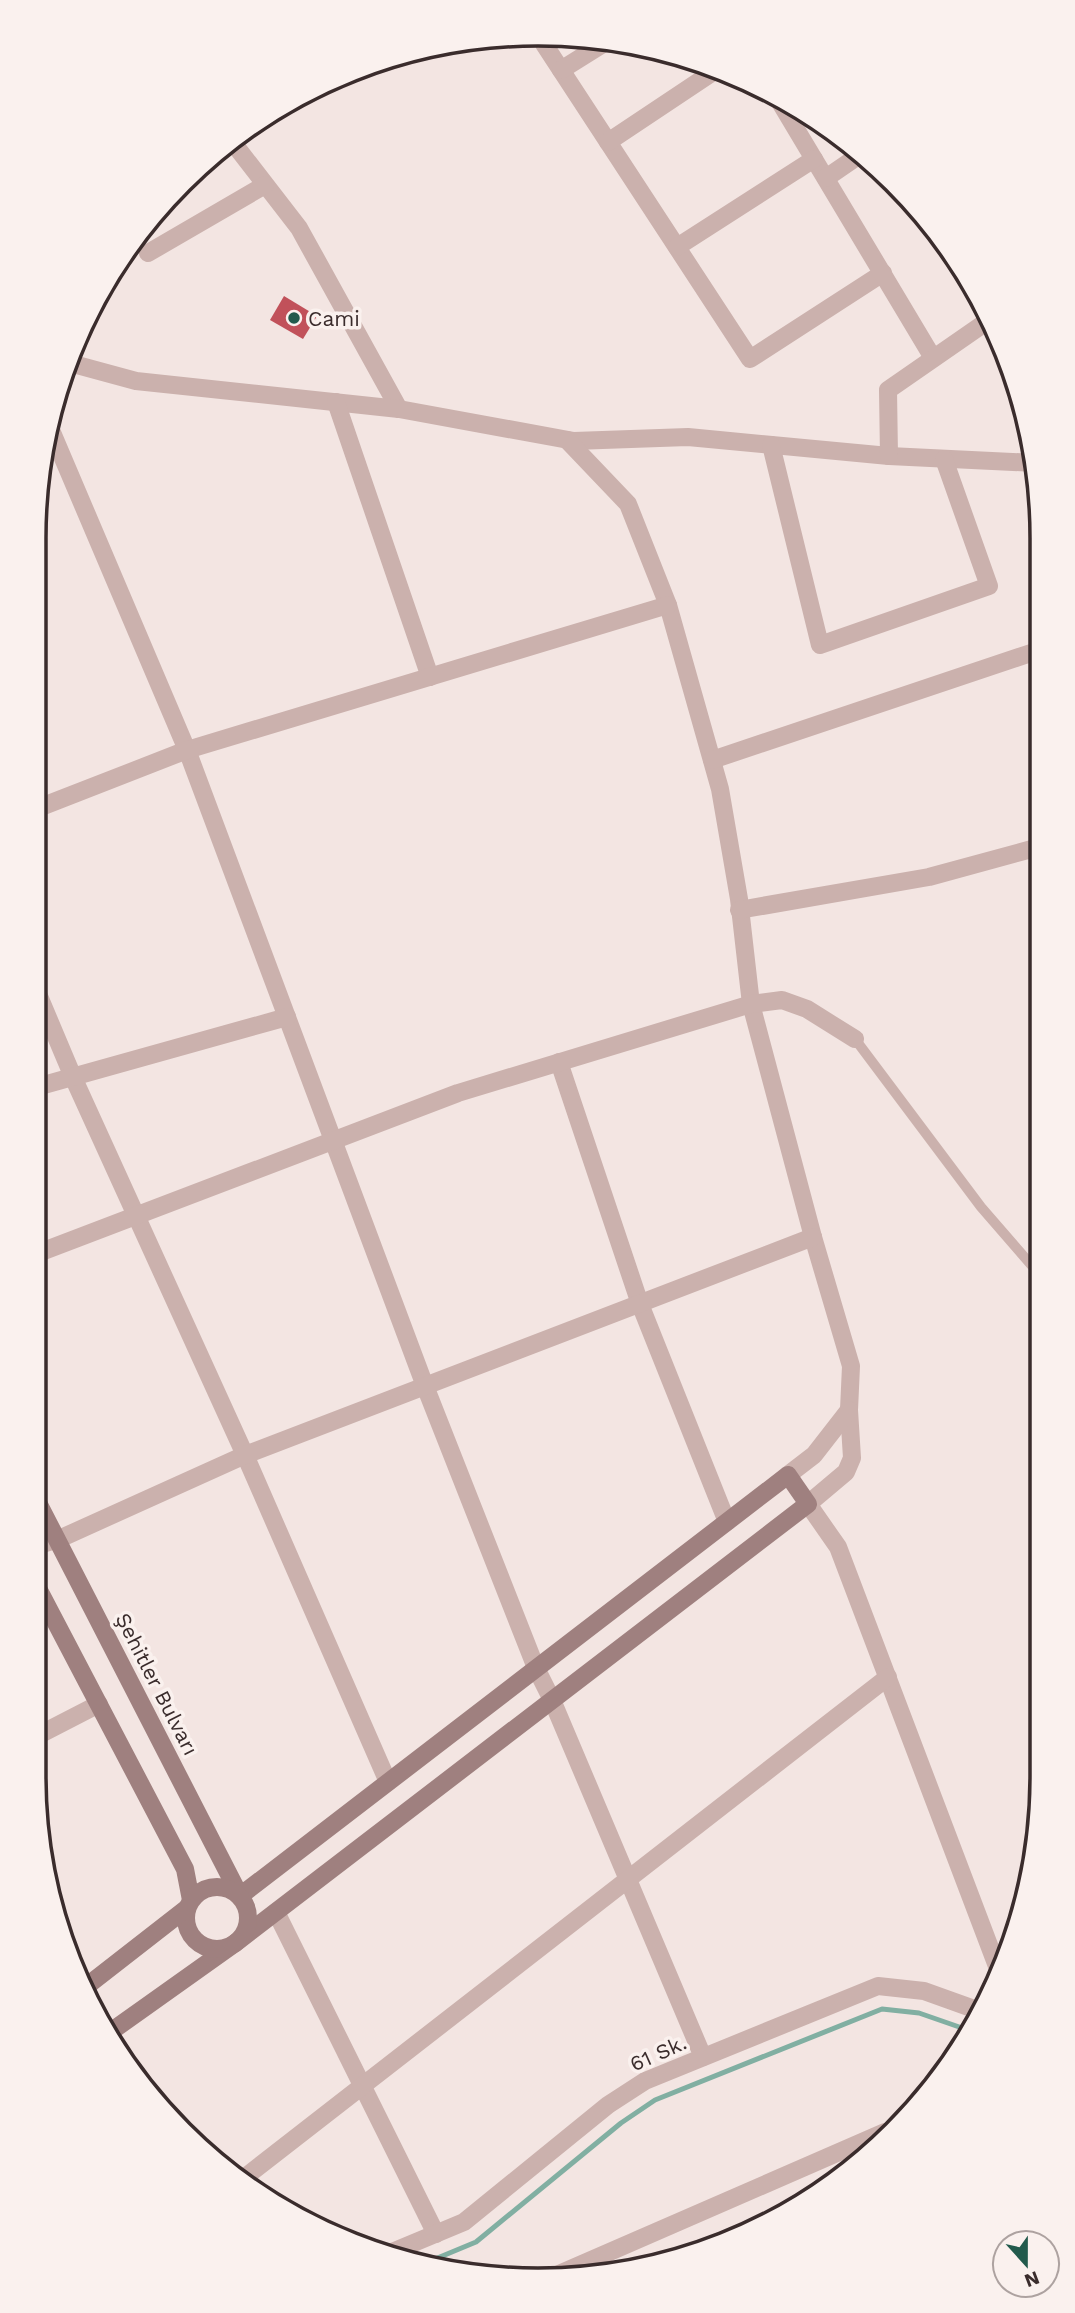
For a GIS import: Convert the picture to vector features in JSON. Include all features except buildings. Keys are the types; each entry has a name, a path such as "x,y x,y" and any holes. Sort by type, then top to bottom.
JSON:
{"main road":[{"path":"91,1982 189,1904 198,1892 219,1886 240,1896 788,1475 808,1504 234,1944 115,2029"},
{"name":"Şehitler Bulvarı","path":"46,1516 246,1905 247,1927 242,1937 234,1944"},
{"path":"46,1603 185,1870 189,1904 186,1919 188,1930 193,1939 202,1946 213,1949 234,1944"}],"street":[{"path":"545,46 750,359 883,274"},
{"path":"561,70 594,49"},
{"path":"608,142 707,76"},
{"path":"786,112 933,358"},
{"path":"237,148 299,228 399,409"},
{"path":"677,247 814,159"},
{"path":"826,178 852,160"},
{"path":"148,253 265,184"},
{"path":"889,456 888,390 981,325"},
{"path":"77,365 136,381 399,409 574,441 688,437 889,456 1023,462"},
{"path":"336,402 430,677"},
{"path":"56,440 187,750 425,1386 536,1668 703,2057"},
{"path":"566,440 628,504 668,605 720,789 739,898 751,1004 813,1237 851,1366 849,1410 852,1458 846,1472 808,1504 838,1547 994,1958"},
{"path":"771,445 820,645 989,586 944,459"},
{"path":"46,805 187,750 668,605"},
{"path":"712,760 1030,653"},
{"path":"739,910 929,877 1030,849"},
{"path":"46,1250 458,1093 751,1004 782,1000 807,1009 855,1039"},
{"path":"46,1012 388,1782"},
{"path":"46,1085 287,1017"},
{"path":"559,1062 640,1304 727,1522"},
{"path":"46,1543 245,1455 813,1237"},
{"path":"788,1475 814,1455 849,1410"},
{"path":"249,2174 888,1677"},
{"path":"46,1731 99,1703"},
{"path":"276,1912 436,2234"},
{"name":"61 Sk.","path":"402,2248 464,2222 608,2105 645,2081 878,1986 925,1991 971,2008"},
{"path":"579,2265 868,2140"}],"lane":[{"path":"855,1039 981,1207 1030,1263"}],"waterway":[{"path":"439,2257 476,2242 621,2123 655,2100 882,2009 919,2013 961,2027"}],"place":[{"name":"Cami","path":"294,318"}]}
